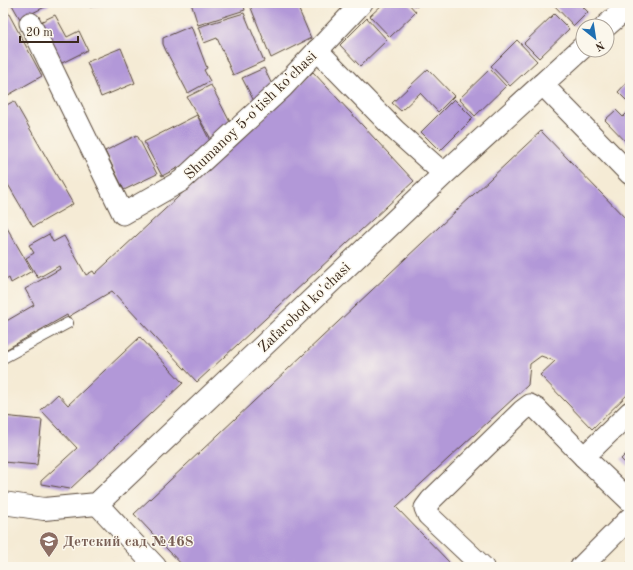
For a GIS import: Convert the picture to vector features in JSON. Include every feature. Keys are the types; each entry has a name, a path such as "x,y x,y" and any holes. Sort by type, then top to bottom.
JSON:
{"street":[{"name":"Shumanoy 5-o'tish ko'chasi","path":"30,23 123,214 181,181 282,88 362,3"},
{"path":"615,18 630,5"},
{"path":"317,50 395,130 444,174"},
{"name":"Zafarobod ko'chasi","path":"97,504 444,174 575,54"},
{"path":"542,84 630,174"},
{"path":"480,566 428,515 425,508 431,500 522,411 530,405 537,409 630,501"},
{"path":"584,457 630,412"},
{"path":"3,504 44,509 97,504 156,567"},
{"path":"581,567 630,518"}],"lane":[{"path":"3,358 68,323"}],"building":[{"path":"3,3 42,76 3,98"},
{"path":"11,3 49,3 49,5 20,19"},
{"path":"89,3 109,3 109,4 90,7"},
{"path":"191,3 243,3 245,10 198,25"},
{"path":"249,3 296,3 311,38 271,58"},
{"path":"384,3 408,3 416,12 390,37 370,16"},
{"path":"412,3 421,3 416,7"},
{"path":"552,3 579,3 588,12 582,18 575,18 574,26"},
{"path":"244,13 264,61 233,75 217,38 204,43 198,27"},
{"path":"554,14 569,29 539,58 524,43"},
{"path":"55,15 67,37 79,31 88,50 54,67 34,25"},
{"path":"367,18 387,40 360,66 340,45"},
{"path":"191,26 207,68 204,70 210,81 188,93 166,51 163,44 163,38"},
{"path":"517,40 537,61 510,86 491,66"},
{"path":"121,48 135,83 101,97 87,62"},
{"path":"264,68 275,91 257,107 242,78"},
{"path":"428,69 454,96 438,112 420,93 401,111 392,103"},
{"path":"490,69 506,86 475,116 459,99"},
{"path":"313,72 414,181 197,382 112,291 68,317 67,315 5,350 3,346 3,323 34,305 25,289 60,269 59,266 38,278 26,258 34,253 29,245 49,234 53,242 64,236 86,275 93,271 95,274"},
{"path":"630,79 630,104 618,92"},
{"path":"211,85 234,130 215,146 187,97"},
{"path":"454,99 473,118 440,151 421,132"},
{"path":"14,101 73,204 33,227 3,176 3,107"},
{"path":"616,110 623,117 630,110 630,146 605,120"},
{"path":"197,115 214,149 162,176 144,142"},
{"path":"541,131 630,223 630,392 592,429 540,375 555,361 541,356 530,364 528,385 396,507 450,563 446,567 184,567 134,514"},
{"path":"137,135 157,174 124,190 105,151"},
{"path":"3,221 32,271 11,283 9,278 3,282"},
{"path":"140,337 183,383 70,489 41,484 41,481 77,448 41,410 58,394 68,405"},
{"path":"3,416 42,420 37,465 3,462"},
{"path":"630,450 630,468 621,459"},
{"path":"630,560 630,567 623,567"}],"place":[{"name":"Детский сад №468","path":"49,558"}]}
